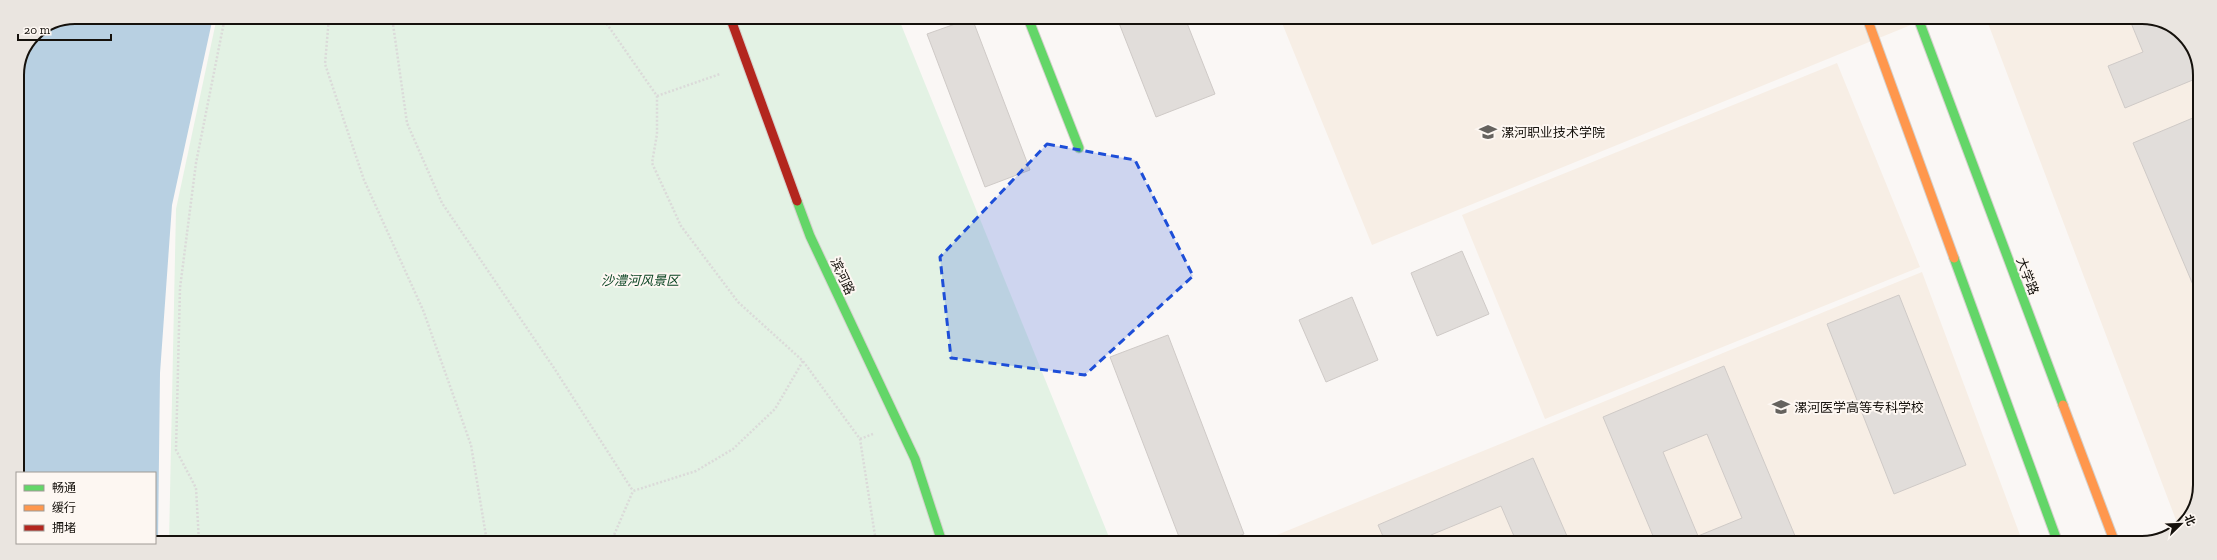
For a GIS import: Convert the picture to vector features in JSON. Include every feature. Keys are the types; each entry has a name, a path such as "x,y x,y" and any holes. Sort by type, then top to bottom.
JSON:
{"main road":[{"name":"滨河路","path":"732,24 746,66 810,236 915,459 940,536"},
{"path":"1030,24 1079,148"},
{"path":"1869,24 2055,536"},
{"name":"大学路","path":"1920,24 2112,536"}],"path":[{"path":"199,536 196,488 176,450 180,288 196,163 224,24"},
{"path":"328,24 325,64 364,180 423,310 471,445 486,536"},
{"path":"393,24 407,123 442,203 554,368 632,491"},
{"path":"607,24 658,96 657,134 652,163 681,226 738,302 803,361 860,439 875,536"},
{"path":"658,96 746,66"},
{"path":"632,491 696,471 733,450 775,409 803,361"},
{"path":"613,536 632,491"}],"highlighted area":[{"path":"1047,144 1135,160 1193,276 1085,375 951,358 940,257"}],"shaded area":[{"name":"漯河职业技术学院","path":"1282,24 1913,24 1372,245"},
{"path":"1988,24 2152,25 2173,35 2180,41 2189,56 2193,72 2193,485 2190,501 2186,510 2177,522"},
{"path":"1837,63 1920,267 1545,419 1462,215"},
{"name":"漯河医学高等专科学校","path":"1922,272 2020,536 1274,536"}],"green space":[{"name":"沙澧河风景区","path":"216,24 901,24 1109,536 169,536 176,209"}],"water":[{"path":"211,24 172,205 160,373 158,536 156,536 156,472 24,472 24,75 28,56 39,39 56,28 65,25"}],"building":[{"path":"955,24 974,24 1030,170 985,187 927,34"},
{"path":"1119,24 1187,24 1215,94 1156,117"},
{"path":"2131,24 2152,25 2161,28 2180,41 2189,56 2193,72 2193,80 2125,108 2108,66 2143,52"},
{"path":"2193,118 2193,285 2133,143"},
{"path":"1462,251 1489,314 1437,336 1411,273"},
{"path":"1899,295 1966,465 1894,494 1827,324"},
{"path":"1352,297 1378,360 1326,382 1299,320"},
{"path":"1168,335 1244,534 1238,536 1179,536 1110,357"},
{"path":"1724,366 1795,536 1698,536 1653,536 1603,417","holes":["1707,434 1742,518 1698,536 1663,452"]},
{"path":"1533,458 1567,536 1514,536 1501,506 1431,536 1383,536 1378,525"}],"traffic: fast":[{"path":"1030,24 1079,148"},
{"path":"1920,24 2063,405"},
{"path":"797,201 810,236 915,459 940,536"},
{"path":"1954,258 2055,536"}],"traffic: slow":[{"path":"1869,24 1954,258"},
{"path":"2063,405 2112,536"}],"traffic: jam":[{"path":"733,24 797,201"}],"place":[{"name":"漯河职业技术学院","path":"1488,132"},
{"name":"漯河医学高等专科学校","path":"1781,407"}]}
